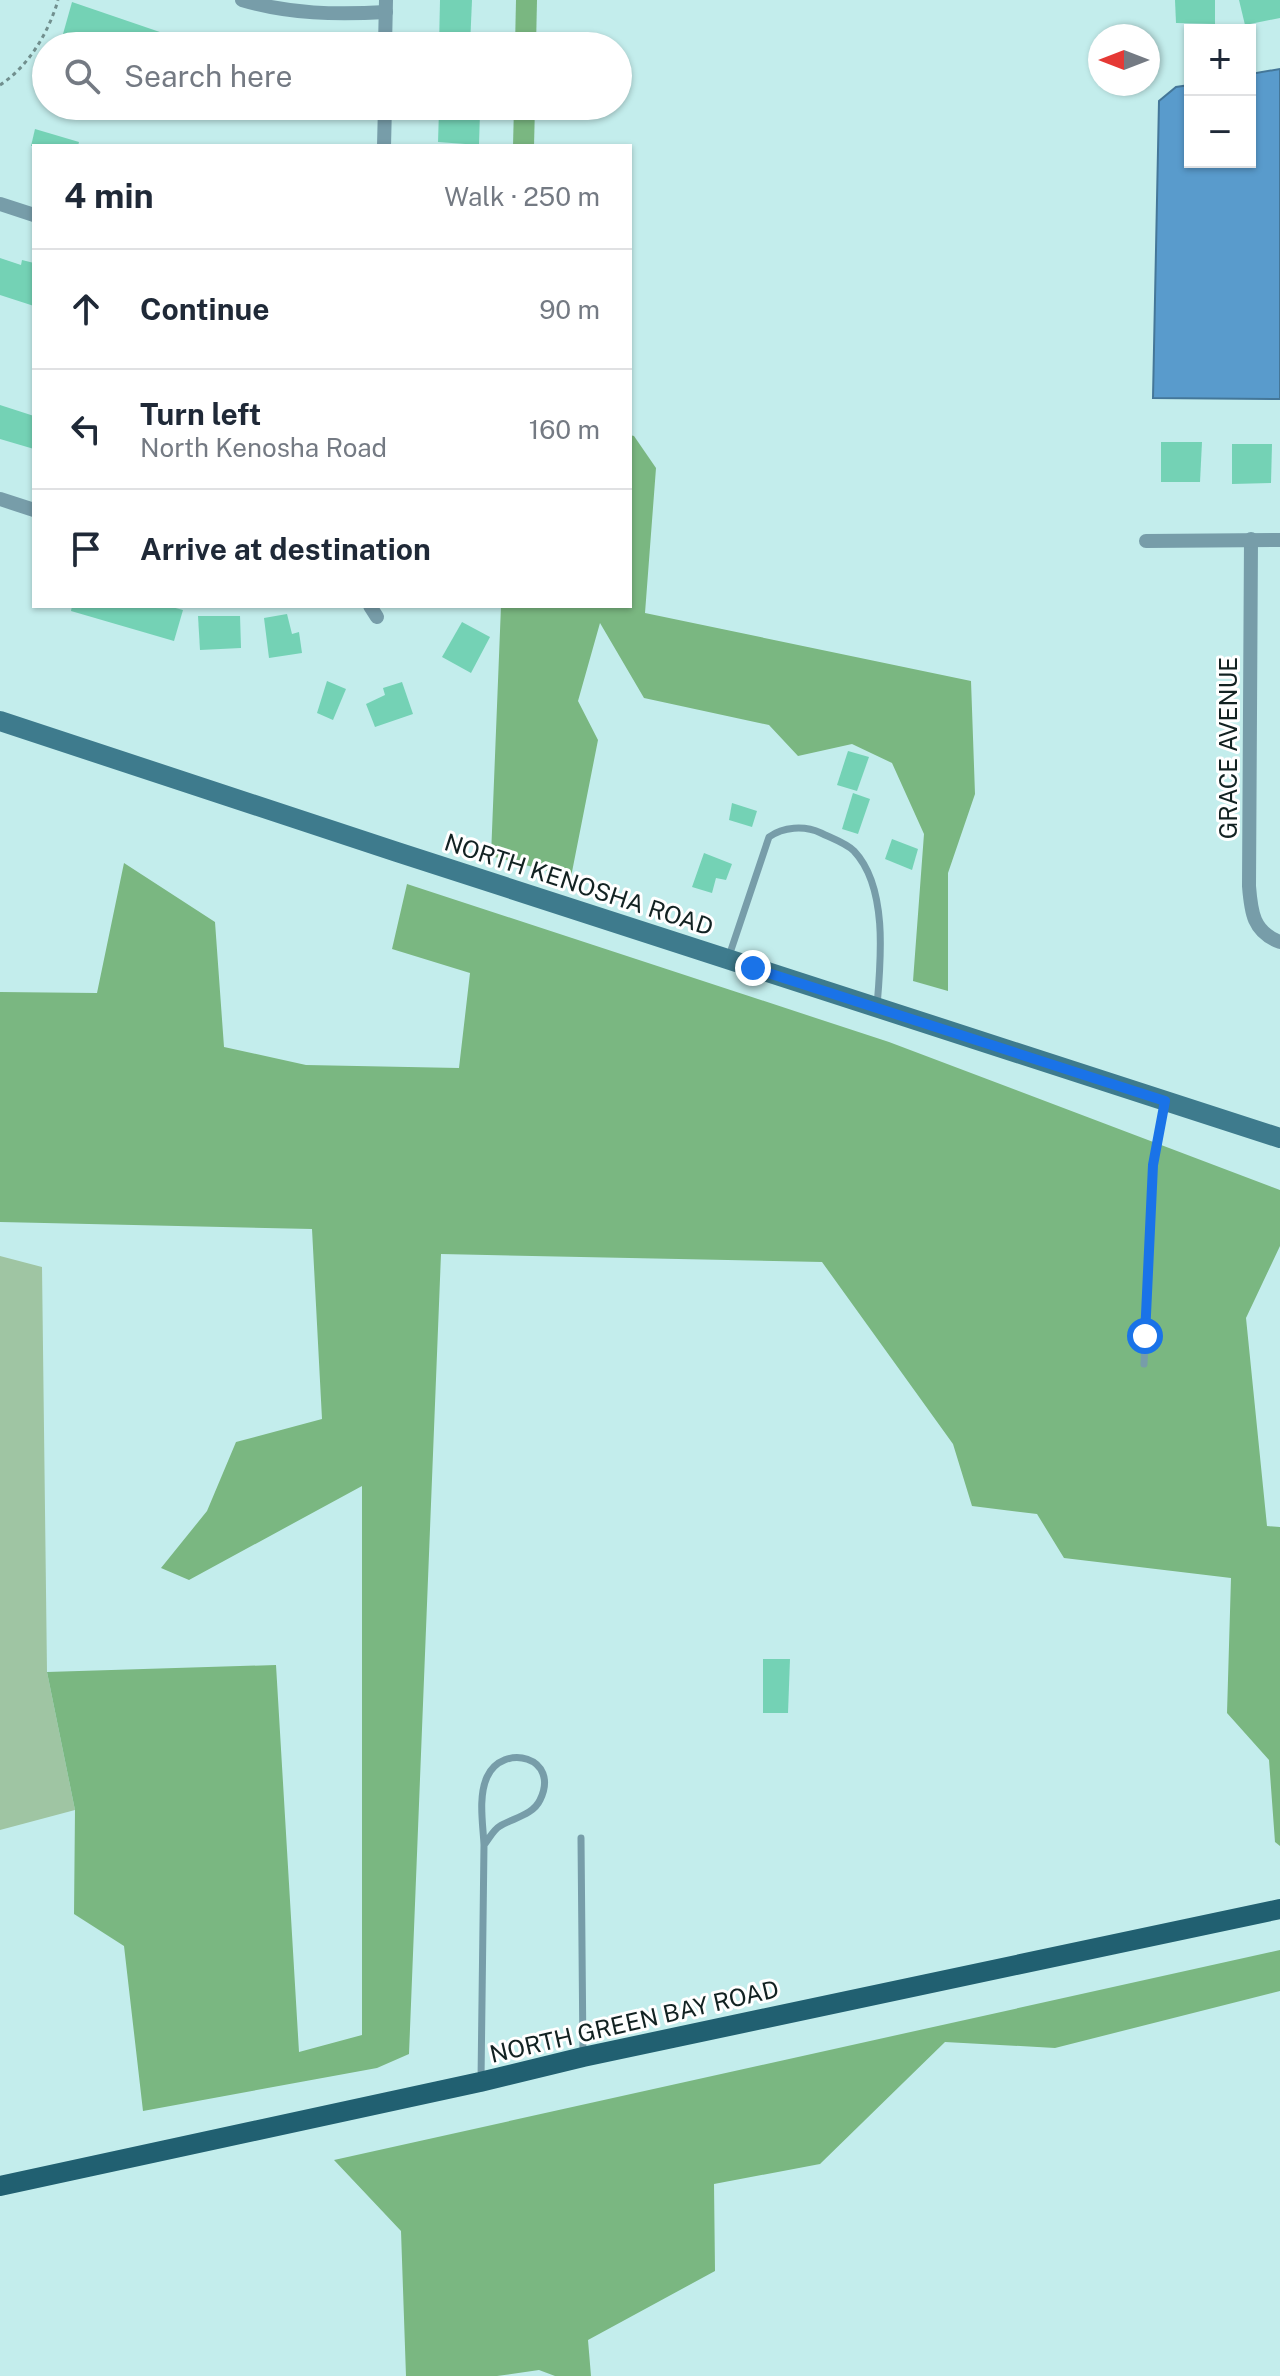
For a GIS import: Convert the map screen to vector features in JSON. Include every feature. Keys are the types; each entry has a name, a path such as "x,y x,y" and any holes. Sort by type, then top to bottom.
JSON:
{"main road":[{"name":"NORTH GREEN BAY ROAD","path":"0,2186 583,2057 1280,1909"}],"street":[{"path":"242,0 293,11 339,15 386,6 385,32"},
{"path":"384,144 385,120"},
{"path":"0,204 32,214"},
{"path":"0,499 32,509"},
{"name":"GRACE AVENUE","path":"1251,539 1251,915 1267,937 1280,942"},
{"path":"1146,541 1280,540"},
{"name":"NORTH KENOSHA ROAD","path":"0,721 1280,1138"}],"lane":[{"path":"728,960 769,837 780,829 812,829 852,848 871,873 880,947 876,1008"},
{"path":"1144,1364 1151,1195 1165,1101"},
{"path":"480,2082 482,1793 487,1776 495,1765 509,1758 536,1762 544,1773 539,1803 497,1828 484,1845"},
{"path":"581,1838 583,2057"}],"path":[{"path":"46,32 58,0"},
{"path":"0,85 14,76 32,51"}],"green space":[{"path":"516,0 537,0 536,32 515,32"},
{"path":"514,120 535,120 534,144 513,144"},
{"path":"632,436 656,468 645,613 971,681 975,794 948,873 948,991 913,981 924,834 892,763 852,744 798,756 769,725 644,698 600,623 578,701 598,740 571,877 491,856 501,608 632,608"},
{"path":"124,863 215,922 224,1047 306,1065 459,1068 470,973 392,949 407,884 889,1042 1280,1190 1280,1246 1246,1318 1267,1526 1280,1527 1280,1846 1275,1842 1269,1760 1227,1713 1231,1578 1064,1558 1037,1514 972,1506 953,1444 822,1262 441,1254 409,2054 377,2068 143,2111 124,1946 74,1914 75,1810 47,1672 276,1665 299,2052 362,2035 362,1486 189,1580 161,1568 207,1511 236,1442 322,1419 312,1229 0,1222 0,992 97,993"},
{"path":"0,1256 42,1267 47,1672 75,1810 0,1830"},
{"path":"1280,1950 1280,1991 1055,2048 945,2042 820,2164 714,2184 715,2271 588,2340 591,2376 555,2376 539,2370 497,2376 406,2376 401,2231 334,2160"}],"water":[{"path":"1280,69 1280,399 1153,398 1159,101 1176,87 1184,86 1184,168 1256,168 1256,73"}],"building":[{"path":"440,0 472,0 471,32 439,32"},
{"path":"1175,0 1215,0 1215,24 1176,23"},
{"path":"1239,0 1280,0 1280,18 1245,24"},
{"path":"72,2 160,32 64,32"},
{"path":"439,120 480,120 479,144 438,142"},
{"path":"35,129 79,142 78,144 31,146"},
{"path":"0,258 21,265 22,260 32,262 32,305 0,295"},
{"path":"0,405 32,415 32,448 0,439"},
{"path":"1161,442 1202,442 1200,482 1161,482"},
{"path":"1232,444 1272,444 1271,483 1232,484"},
{"path":"72,608 183,610 174,641 71,611"},
{"path":"287,614 292,634 299,632 302,653 269,658 264,618"},
{"path":"198,616 240,616 241,648 200,650"},
{"path":"462,622 490,637 471,673 442,657"},
{"path":"327,681 346,689 333,720 317,713"},
{"path":"402,682 413,714 375,727 366,704 385,695 383,688"},
{"path":"848,751 869,757 857,791 837,785"},
{"path":"853,793 870,799 858,834 842,829"},
{"path":"732,803 757,811 752,827 729,820"},
{"path":"892,839 918,849 912,870 885,859"},
{"path":"704,853 732,864 726,880 716,878 712,893 692,887"},
{"path":"763,1659 790,1659 788,1713 763,1713"}],"route":[{"path":"753,968 1165,1101 1153,1165 1145,1336"}]}
